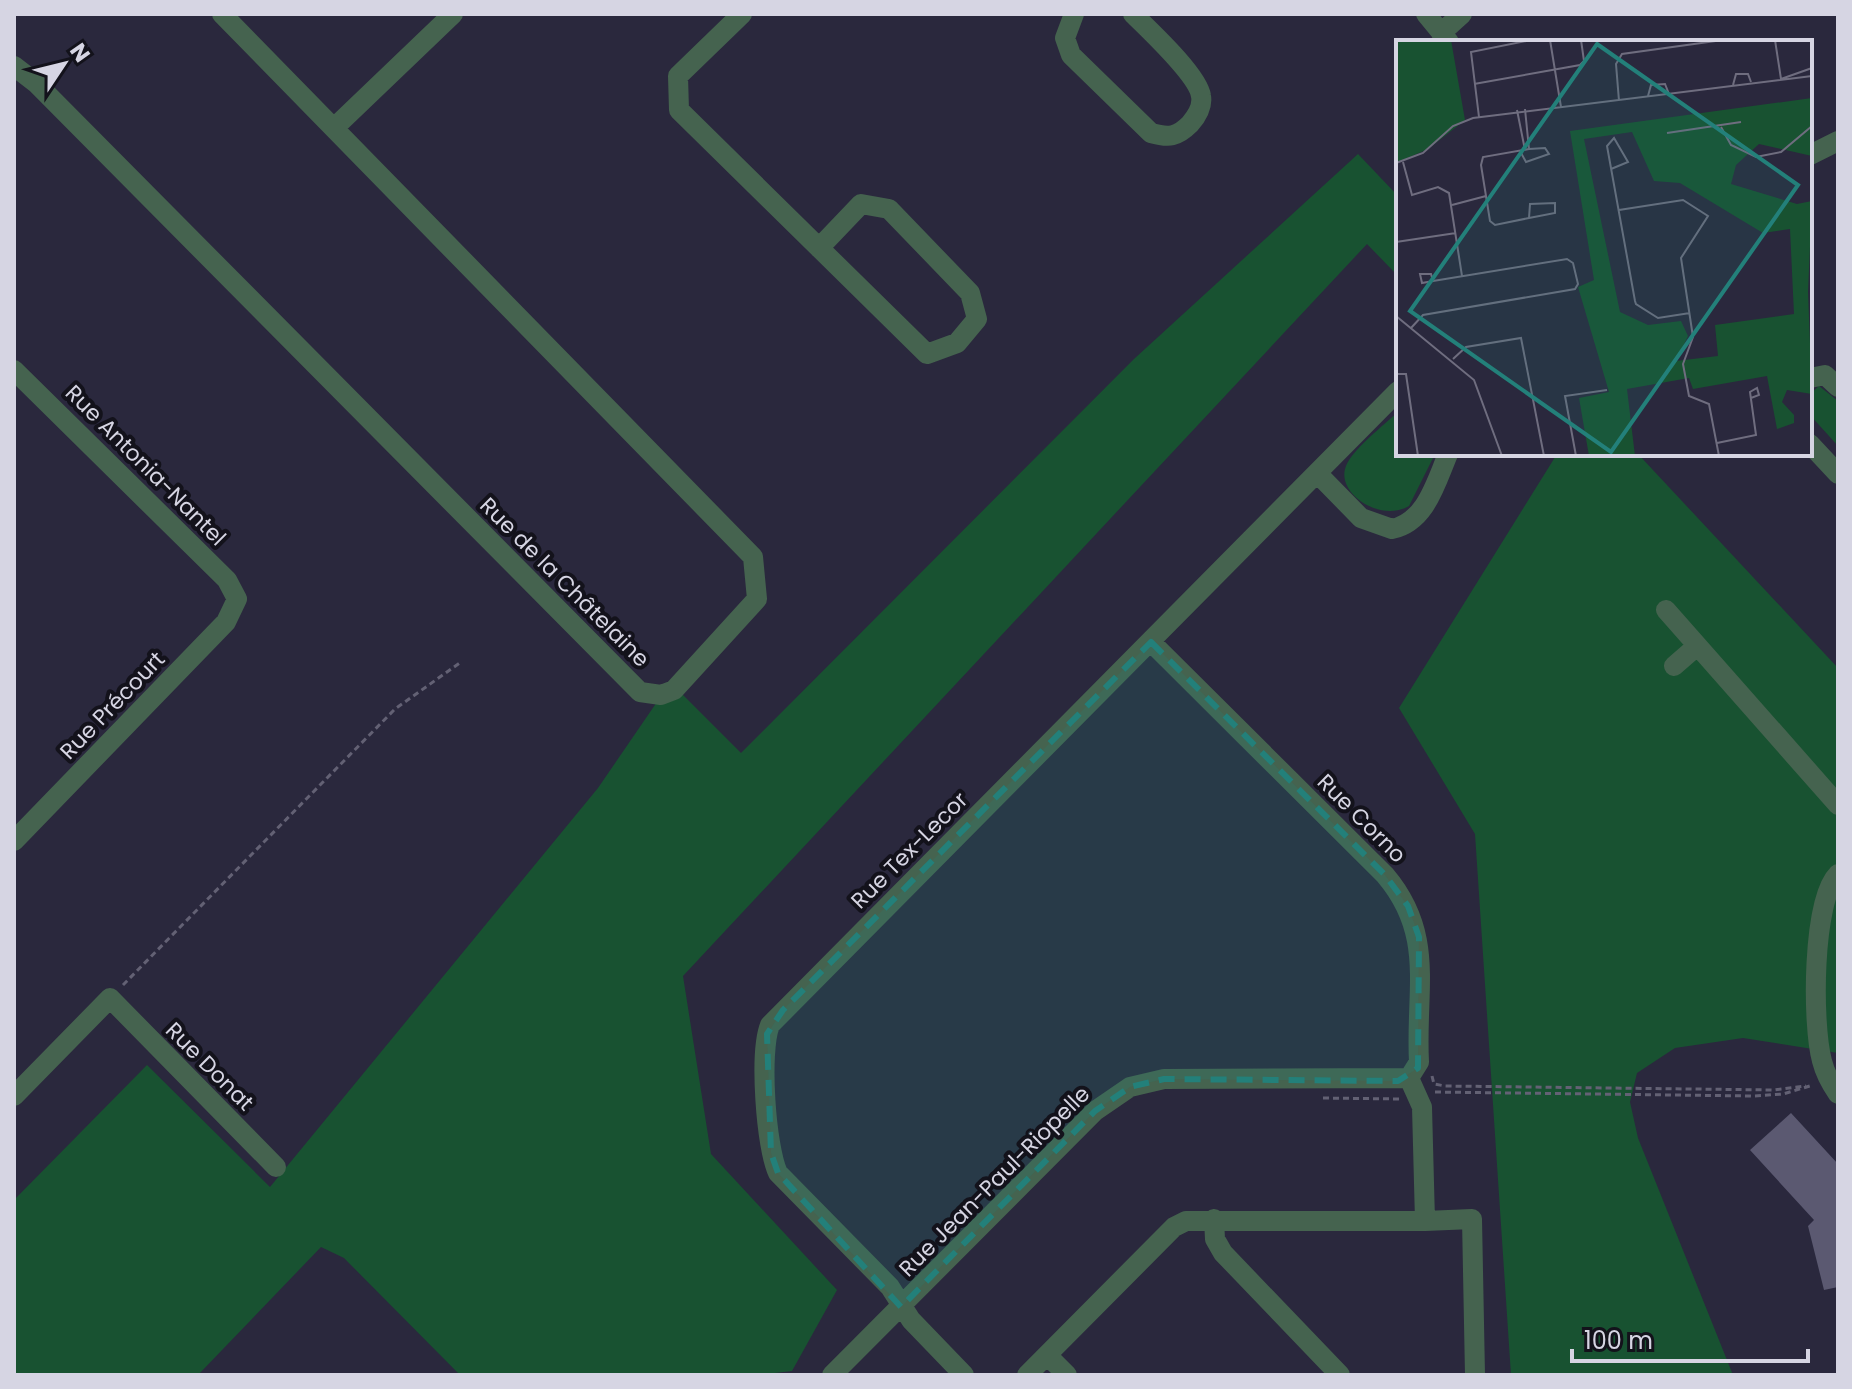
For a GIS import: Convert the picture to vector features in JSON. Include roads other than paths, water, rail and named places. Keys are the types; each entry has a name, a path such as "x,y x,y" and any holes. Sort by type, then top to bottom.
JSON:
{"street":[{"name":"Rue de la Châtelaine","path":"14,66 36,83 640,692 661,695 674,690 757,599 753,557 222,14"},
{"path":"334,128 453,14"},
{"path":"742,14 678,76 679,110 819,248 927,354 957,343 977,319 970,293 889,209 861,204 819,248"},
{"path":"1074,14 1065,38 1071,55 1151,133 1168,138 1181,133 1199,114 1202,95 1193,79 1143,17"},
{"path":"1426,14 1445,38 1462,14"},
{"path":"1812,154 1838,141"},
{"name":"Rue Antonia-Nantel","path":"14,370 227,580 237,599"},
{"path":"1812,378 1825,375 1838,387"},
{"name":"Rue Tex-Lecor","path":"964,1375 901,1307 890,1287 778,1173 771,1153 767,1034 783,1010 1396,393"},
{"path":"1812,446 1838,474"},
{"path":"1317,473 1361,518 1392,529 1410,521 1424,507 1447,456"},
{"name":"Rue Précourt","path":"14,841 226,622 237,599"},
{"path":"1666,610 1838,805"},
{"name":"Rue Corno","path":"1151,642 1385,875 1408,906 1419,937 1419,1062 1409,1078"},
{"path":"1674,666 1697,646"},
{"path":"1838,874 1825,892 1830,922 1817,950 1818,1034 1822,1061 1838,1094"},
{"name":"Rue Donat","path":"14,1096 110,998 276,1167"},
{"path":"1409,1078 1420,1097 1425,1221"},
{"name":"Rue Jean-Paul-Riopelle","path":"832,1375 1095,1111 1130,1087 1164,1079 1409,1078"},
{"path":"1027,1375 1174,1227 1193,1219 1472,1219 1475,1375"},
{"path":"1214,1219 1215,1239 1223,1253 1340,1375"},
{"path":"1047,1355 1067,1375"}]}
